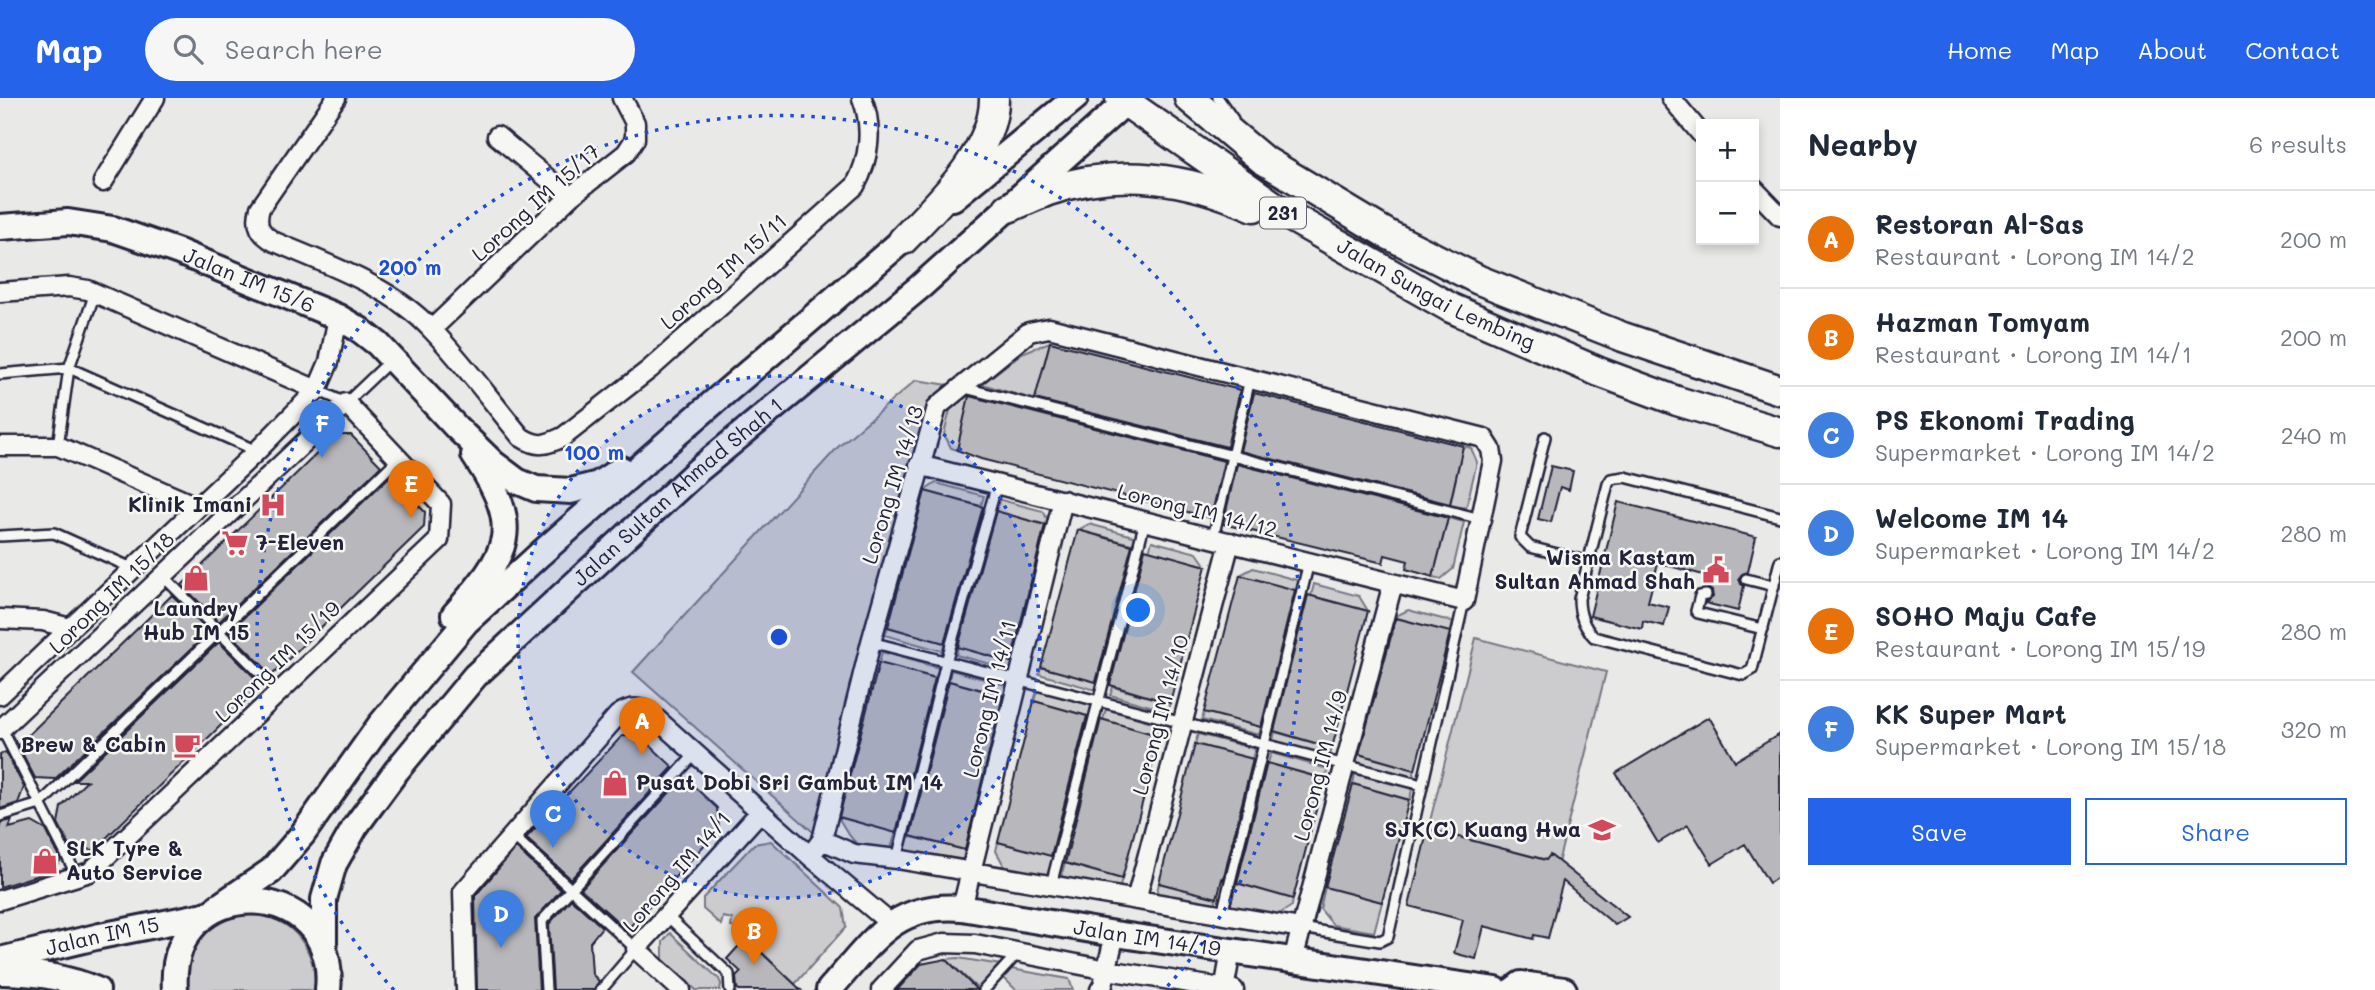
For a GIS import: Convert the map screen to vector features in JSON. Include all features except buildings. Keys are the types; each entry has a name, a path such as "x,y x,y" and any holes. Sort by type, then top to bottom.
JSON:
{"main road":[{"path":"903,240 943,198 971,161 995,112 994,98"},
{"path":"175,990 176,962 186,936 212,911 271,871 302,835 380,725 466,622 686,426 903,240 1075,98"},
{"name":"Jalan Sungai Lembing","path":"1189,98 1262,159 1387,234 1479,280 1623,337 1780,390"},
{"name":"Jalan Sungai Lembing","path":"1125,99 1284,213 1451,308 1599,372 1677,401 1780,432"},
{"name":"Jalan Sultan Ahmad Shah 1","path":"328,990 324,900 334,864 355,827 397,770 475,676 697,471 921,286 1125,99"},
{"path":"1008,208 1048,191 1090,180 1133,177 1177,180 1219,191 1259,209 1284,213"},
{"name":"Jalan IM 15/6","path":"0,227 68,222 113,229 191,257 338,317 369,336 493,463 517,481 537,489 571,491 598,484 686,426"},
{"name":"Jalan IM 15/6","path":"380,725 413,665 490,574 503,545 505,523 501,502 484,469 456,427"},
{"name":"Jalan IM 15","path":"0,960 212,911 248,900 276,904 300,917 318,938 326,958"},
{"name":"Jalan IM 14/19","path":"829,990 891,924 932,907 962,908 1293,960 1383,982 1496,990"},
{"path":"326,958 338,990"},
{"name":"Jalan IM 15","path":"0,972 29,972 65,979 97,990"},
{"path":"1513,990 1521,984 1563,990"}],"street":[{"path":"103,183 155,98"},
{"path":"336,98 260,208 258,225 265,236 275,242 347,272 370,285 406,307 432,329"},
{"name":"Lorong IM 15/17","path":"432,329 570,197 626,153 635,139 635,123 622,98"},
{"name":"Lorong IM 15/11","path":"432,329 521,437 532,444 549,444 564,436 650,369 856,186 864,170 867,152 867,110 862,98"},
{"path":"1671,98 1696,128"},
{"path":"497,136 570,197"},
{"path":"1759,194 1780,216"},
{"path":"0,292 69,286 95,293 317,390"},
{"path":"0,695 257,451 317,390 329,362 338,317"},
{"name":"Lorong IM 14/13","path":"810,856 822,840 871,642 937,407 1029,332 1049,328 1484,439 1491,449 1493,461 1481,519"},
{"name":"Lorong IM 15/19","path":"0,900 90,872 439,540 441,504 346,403"},
{"name":"Lorong IM 15/18","path":"1,729 346,403"},
{"path":"0,446 58,446 198,507"},
{"name":"Lorong IM 14/12","path":"919,465 1464,601"},
{"name":"Lorong IM 14/11","path":"962,908 1063,500"},
{"path":"1464,601 1481,519"},
{"name":"Lorong IM 14/10","path":"1136,900 1182,724 1221,540"},
{"name":"Lorong IM 14/9","path":"1293,960 1393,583"},
{"path":"0,619 43,621 70,628"},
{"path":"466,990 463,892 618,715 635,708 650,713 810,856 891,924"},
{"name":"Lorong IM 14/1","path":"681,990 636,948 760,812"},
{"path":"822,840 854,854 1301,928"},
{"path":"1100,990 1115,934"},
{"path":"881,990 918,950 944,943 975,944 1107,970 1228,989 1231,951"}],"lane":[{"path":"1218,98 1262,159"},
{"path":"58,446 69,368 95,293"},
{"path":"317,390 346,403 392,360"},
{"path":"0,374 69,368 257,451"},
{"path":"1221,540 1232,457 1250,379"},
{"path":"961,387 1481,519"},
{"path":"1545,437 1520,537 1530,547 1589,562"},
{"path":"0,816 40,804 398,459"},
{"path":"1780,517 1618,477 1611,479 1579,599 1579,614 1587,631 1594,637 1743,675 1752,670 1780,561"},
{"path":"897,859 946,662 997,484"},
{"path":"1051,886 1145,521"},
{"path":"0,536 54,533 134,569"},
{"path":"1222,914 1309,562"},
{"path":"163,576 279,692"},
{"path":"1746,579 1774,586"},
{"path":"1706,595 1700,596 1696,611 1698,613 1763,629"},
{"path":"1301,928 1380,941 1388,937 1464,601"},
{"path":"871,642 1422,785"},
{"path":"1,729 77,876"},
{"path":"546,990 542,921 695,753"},
{"path":"512,835 636,948 601,990"},
{"path":"667,915 729,974 730,990"},
{"path":"984,990 1018,953"}],"shaded area":[{"path":"1050,342 1035,400 982,384 1022,353"},
{"path":"916,380 961,387 937,407 822,840 633,672 838,447"},
{"path":"970,394 957,450 951,448 944,434 950,410"},
{"path":"1463,446 1471,448 1477,462 1466,508 1450,505"},
{"path":"936,483 984,496 981,506 924,491"},
{"path":"997,499 1043,511 1051,526 994,511"},
{"path":"1448,518 1464,522 1453,569 1441,579 1433,577"},
{"path":"1089,524 1137,537 1135,545 1078,530"},
{"path":"1152,541 1197,553 1206,566 1149,551"},
{"path":"1253,568 1300,581 1297,591 1240,575"},
{"path":"1314,584 1359,596 1368,611 1311,596"},
{"path":"1408,610 1454,622 1451,633 1394,617"},
{"path":"888,627 945,643 942,651 885,635"},
{"path":"1476,638 1606,672 1558,863 1428,829"},
{"path":"958,647 1015,663 1013,670 956,655"},
{"path":"882,652 939,668 936,678 879,663"},
{"path":"1041,667 1098,682 1096,690 1039,674"},
{"path":"951,670 1009,686 1006,696 949,681"},
{"path":"1113,687 1170,703 1168,711 1110,695"},
{"path":"1037,691 1094,706 1091,717 1034,701"},
{"path":"1106,709 1163,725 1160,736 1103,720"},
{"path":"1204,712 1261,727 1259,735 1202,720"},
{"path":"1275,732 1332,748 1330,756 1273,740"},
{"path":"1198,734 1255,749 1252,759 1195,744"},
{"path":"1271,753 1328,769 1325,779 1268,763"},
{"path":"1358,754 1415,770 1413,777 1356,762"},
{"path":"1355,774 1412,789 1410,800 1353,784"},
{"path":"838,817 896,832 890,852 858,844"},
{"path":"908,836 965,850 963,859 953,863 903,854"},
{"path":"771,841 843,908 846,927 795,984 746,937 740,937 740,929 731,927 732,919 723,917 721,925 703,909 703,898 754,844"},
{"path":"998,842 1053,856 1047,878 1007,871 996,851"},
{"path":"1065,863 1122,879 1119,890 1060,880"},
{"path":"1159,883 1217,898 1214,906 1156,896"},
{"path":"1236,883 1293,899 1292,906 1276,916 1230,908"},
{"path":"1325,887 1382,902 1374,932 1333,925 1320,909"},
{"path":"252,914 272,918 284,924 300,939 313,968 314,990 188,990 191,956 202,937 219,923 235,916"},
{"path":"670,933 719,979 720,990 696,990 663,960 663,942"},
{"path":"958,958 1001,965 979,990 946,959"},
{"path":"1011,969 1069,979 1073,990 1016,990 1003,977"}],"place":[{"name":"KK Super Mart","path":"322,458"},
{"name":"Klinik Imani","path":"273,505"},
{"name":"SOHO Maju Cafe","path":"411,518"},
{"name":"7-Eleven","path":"235,543"},
{"name":"Wisma Kastam Sultan Ahmad Shah","path":"1716,570"},
{"name":"Laundry Hub IM 15","path":"196,578"},
{"name":"Brew & Cabin","path":"187,745"},
{"name":"Restoran Al-Sas","path":"642,755"},
{"name":"Pusat Dobi Sri Gambut IM 14","path":"615,783"},
{"name":"SJK(C) Kuang Hwa","path":"1602,830"},
{"name":"PS Ekonomi Trading","path":"553,848"},
{"name":"SLK Tyre & Auto Service","path":"45,861"},
{"name":"Welcome IM 14","path":"501,948"},
{"name":"Hazman Tomyam","path":"754,965"}]}
